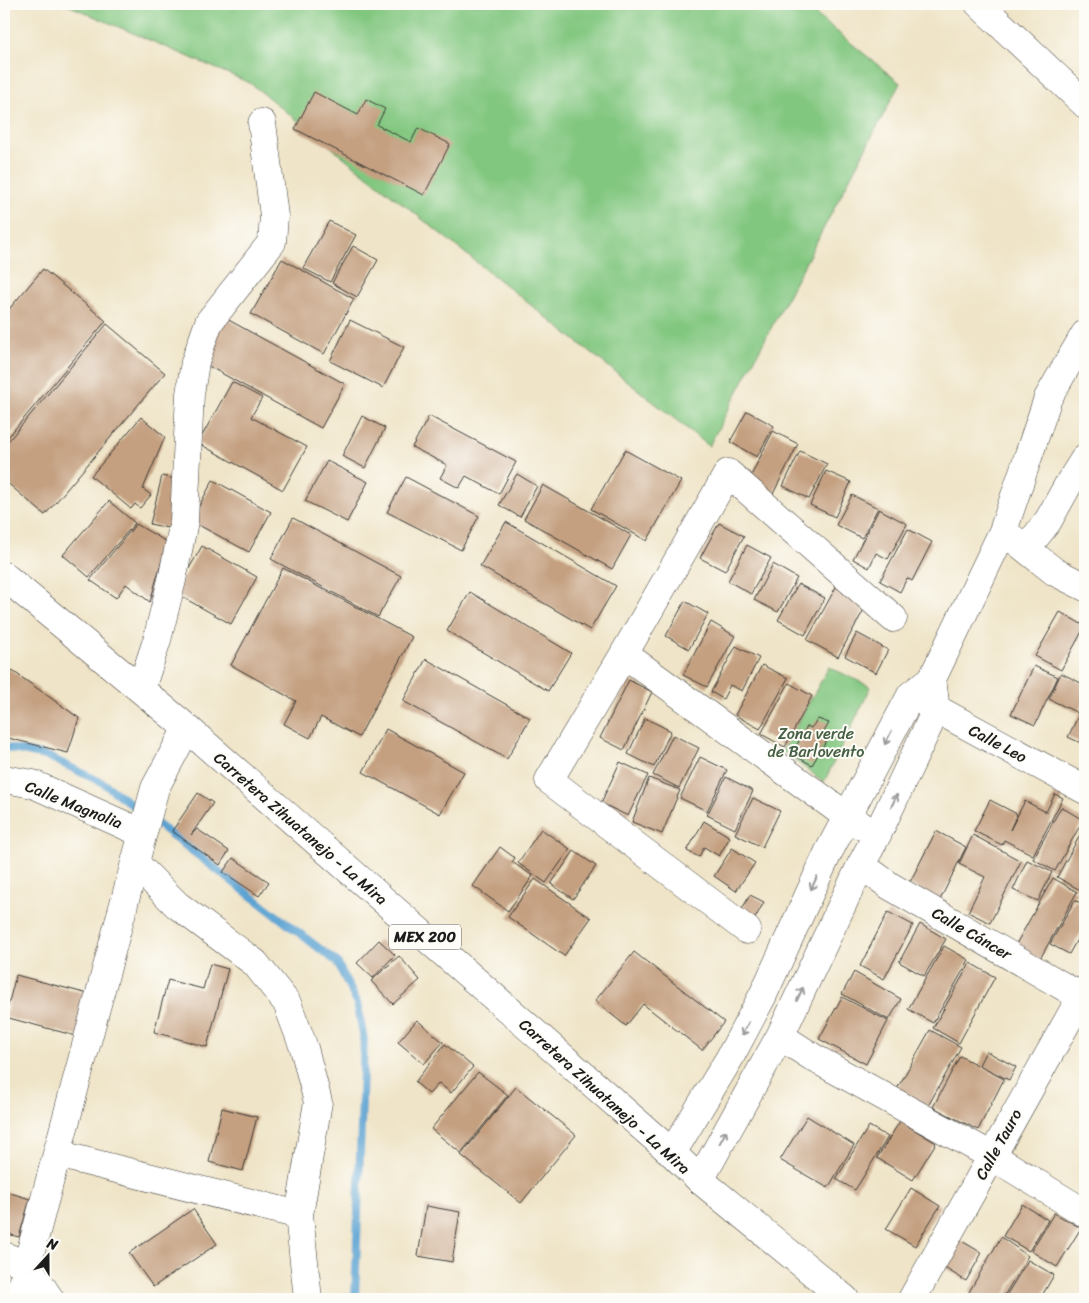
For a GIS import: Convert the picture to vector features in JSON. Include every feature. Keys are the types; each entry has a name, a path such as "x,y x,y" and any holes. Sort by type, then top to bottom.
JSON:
{"main road":[{"path":"979,4 1085,104"},
{"path":"141,689 157,640 184,522 190,394 195,362 209,322 272,242 274,216 262,123"},
{"path":"672,1153 729,1060 828,853 911,695 932,679 1003,531 1048,398 1078,362 1085,334"},
{"path":"1026,549 1048,521 1085,458"},
{"path":"747,930 549,780 728,473 893,618"},
{"path":"1003,531 1056,572 1085,587"},
{"name":"Carretera Zihuatanejo - La Mira","path":"4,576 187,728 672,1153 700,1180 845,1299"},
{"path":"624,654 848,817 878,835"},
{"path":"700,1180 780,1036 861,865 878,835 936,710 932,679"},
{"name":"Calle Leo","path":"911,695 1085,790"},
{"path":"18,1299 16,1261 58,1154 155,788 187,728"},
{"name":"Calle Magnolia","path":"4,779 33,784 143,830"},
{"path":"136,864 177,906 255,963 287,1003 304,1048 318,1102 299,1215 308,1299"},
{"name":"Calle Cáncer","path":"861,865 890,886 1084,995"},
{"name":"Calle Tauro","path":"912,1299 1084,995"},
{"path":"780,1036 814,1058 992,1156 1085,1213"},
{"path":"58,1154 299,1215"},
{"path":"16,1261 50,1299"}],"green space":[{"path":"65,4 803,4 900,83 709,446 250,83"},
{"name":"Zona verde de Barlovento","path":"829,667 871,687 824,782 782,751"}],"building":[{"path":"314,92 358,115 366,99 385,109 377,125 411,142 418,128 450,144 424,195 295,129"},
{"path":"329,221 356,235 330,282 303,268"},
{"path":"353,246 378,260 357,297 332,283"},
{"path":"282,259 354,299 324,354 251,314"},
{"path":"43,269 106,321 4,442 4,315"},
{"path":"225,318 345,384 321,428 201,362"},
{"path":"350,320 404,347 383,388 330,361"},
{"path":"107,324 165,373 45,515 4,480 4,446"},
{"path":"232,382 262,398 251,417 307,447 283,490 198,443"},
{"path":"747,411 774,426 757,457 730,442"},
{"path":"362,416 385,428 365,468 342,456"},
{"path":"429,416 516,462 499,494 466,476 459,488 440,478 447,465 412,447"},
{"path":"141,417 165,437 143,489 151,495 140,508 135,504 131,509 91,476"},
{"path":"773,431 798,444 772,496 747,484"},
{"path":"625,450 681,481 647,541 591,509"},
{"path":"800,451 827,464 809,499 783,486"},
{"path":"327,461 368,482 347,522 305,501"},
{"path":"826,471 851,482 835,517 810,505"},
{"path":"517,474 537,486 520,517 499,505"},
{"path":"162,476 183,481 172,529 150,524"},
{"path":"406,477 479,516 461,550 387,512"},
{"path":"213,480 271,512 249,552 191,521"},
{"path":"543,485 631,535 612,569 524,519"},
{"path":"852,495 878,508 862,538 836,525"},
{"path":"109,501 135,523 89,577 63,555"},
{"path":"879,509 907,524 888,559 876,553 869,568 853,559"},
{"path":"293,518 401,576 378,617 271,559"},
{"path":"506,522 616,586 590,630 480,566"},
{"path":"719,523 744,536 725,571 700,558"},
{"path":"136,524 167,542 150,602 126,584 116,598 90,580"},
{"path":"908,529 932,542 912,581 907,578 900,592 880,581"},
{"path":"747,545 771,558 751,594 728,581"},
{"path":"202,546 257,577 231,624 175,593"},
{"path":"773,564 797,578 778,612 754,600"},
{"path":"283,568 412,637 359,737 321,717 310,738 284,724 296,701 231,665"},
{"path":"798,584 825,598 805,635 778,620"},
{"path":"836,587 867,604 838,657 807,640"},
{"path":"470,592 571,653 548,691 447,631"},
{"path":"685,601 708,614 689,649 666,636"},
{"path":"1060,612 1085,626 1061,670 1035,656"},
{"path":"711,622 735,636 707,687 683,675"},
{"path":"857,633 888,650 876,673 845,656"},
{"path":"736,646 759,658 742,691 730,685 723,699 711,692"},
{"path":"426,659 530,718 507,759 403,701"},
{"path":"762,665 788,678 760,729 735,715"},
{"path":"1034,666 1058,677 1035,725 1011,714"},
{"path":"7,667 79,718 68,753 4,737 4,671"},
{"path":"1061,673 1085,685 1085,699 1078,713 1049,699"},
{"path":"629,680 652,692 624,750 600,738"},
{"path":"789,683 812,696 785,747 761,734"},
{"path":"1085,702 1085,745 1068,737"},
{"path":"645,718 671,731 654,767 628,754"},
{"path":"818,719 829,723 821,737 827,740 812,765 792,754 807,726 811,728"},
{"path":"386,729 464,772 440,814 363,772"},
{"path":"673,735 699,748 679,788 653,775"},
{"path":"700,757 727,770 707,811 680,798"},
{"path":"620,762 648,775 628,816 601,803"},
{"path":"726,777 753,791 735,829 707,815"},
{"path":"649,778 680,790 662,834 632,822"},
{"path":"198,793 213,803 191,835 197,829 229,851 220,865 172,831"},
{"path":"1055,794 1063,798 1033,855 1004,840 1002,845 974,831 990,800 1017,814 1010,830 1025,801 1046,812"},
{"path":"753,798 780,811 762,847 735,834"},
{"path":"1061,807 1083,820 1055,871 1033,859"},
{"path":"704,821 730,837 719,856 704,847 699,857 687,851"},
{"path":"1085,826 1085,880 1080,890 1057,877"},
{"path":"541,829 570,849 546,883 518,863"},
{"path":"936,831 966,847 940,900 909,884"},
{"path":"973,835 1021,861 990,923 968,912 985,877 959,864"},
{"path":"500,847 515,858 512,862 533,876 508,911 473,886"},
{"path":"732,848 755,863 736,891 714,876"},
{"path":"574,851 596,866 573,899 551,884"},
{"path":"233,858 269,882 259,896 223,872"},
{"path":"1027,860 1052,872 1038,901 1013,890"},
{"path":"1053,878 1077,892 1040,959 1015,946"},
{"path":"535,879 591,918 564,956 508,917"},
{"path":"1085,890 1085,901 1080,898"},
{"path":"750,895 764,902 753,922 739,914"},
{"path":"1075,900 1085,906 1085,925 1069,954 1050,944"},
{"path":"888,912 913,925 884,979 860,966"},
{"path":"920,924 946,939 924,976 899,962"},
{"path":"379,940 395,955 373,978 357,963"},
{"path":"944,946 969,960 933,1023 908,1009"},
{"path":"634,952 724,1022 702,1050 643,1004 626,1026 595,1001"},
{"path":"399,956 420,980 393,1004 371,981"},
{"path":"970,963 995,977 959,1043 933,1028"},
{"path":"210,964 228,969 207,1047 154,1032 168,980 203,989"},
{"path":"854,972 901,999 889,1020 842,994"},
{"path":"16,975 92,995 80,1037 5,1017"},
{"path":"842,997 888,1021 866,1064 819,1039"},
{"path":"417,1020 443,1042 424,1064 398,1042"},
{"path":"930,1030 961,1047 928,1106 897,1089"},
{"path":"445,1044 473,1067 451,1093 439,1083 429,1094 415,1082"},
{"path":"986,1051 1016,1067 1009,1080 979,1065"},
{"path":"960,1056 1004,1079 978,1130 933,1107"},
{"path":"478,1072 508,1095 461,1153 431,1129"},
{"path":"516,1087 576,1135 521,1203 461,1155"},
{"path":"222,1108 257,1117 243,1171 209,1162"},
{"path":"807,1116 854,1145 828,1188 780,1160"},
{"path":"900,1121 936,1143 913,1180 877,1158"},
{"path":"869,1126 888,1137 855,1190 836,1179"},
{"path":"911,1188 940,1206 915,1246 886,1229"},
{"path":"4,1191 30,1199 19,1237 4,1233"},
{"path":"1022,1204 1048,1220 1029,1251 1003,1236"},
{"path":"426,1206 460,1212 452,1262 418,1256"},
{"path":"193,1209 217,1244 153,1287 129,1253"},
{"path":"1054,1213 1081,1228 1057,1267 1031,1251"},
{"path":"1001,1237 1028,1256 1002,1299 979,1299 969,1292"},
{"path":"960,1240 982,1253 966,1281 943,1267"},
{"path":"1028,1260 1054,1275 1040,1299 1004,1299"}],"waterway":[{"path":"4,747 49,757 103,783 143,813"},
{"path":"152,820 337,962 357,1003 364,1039 355,1299"}]}
